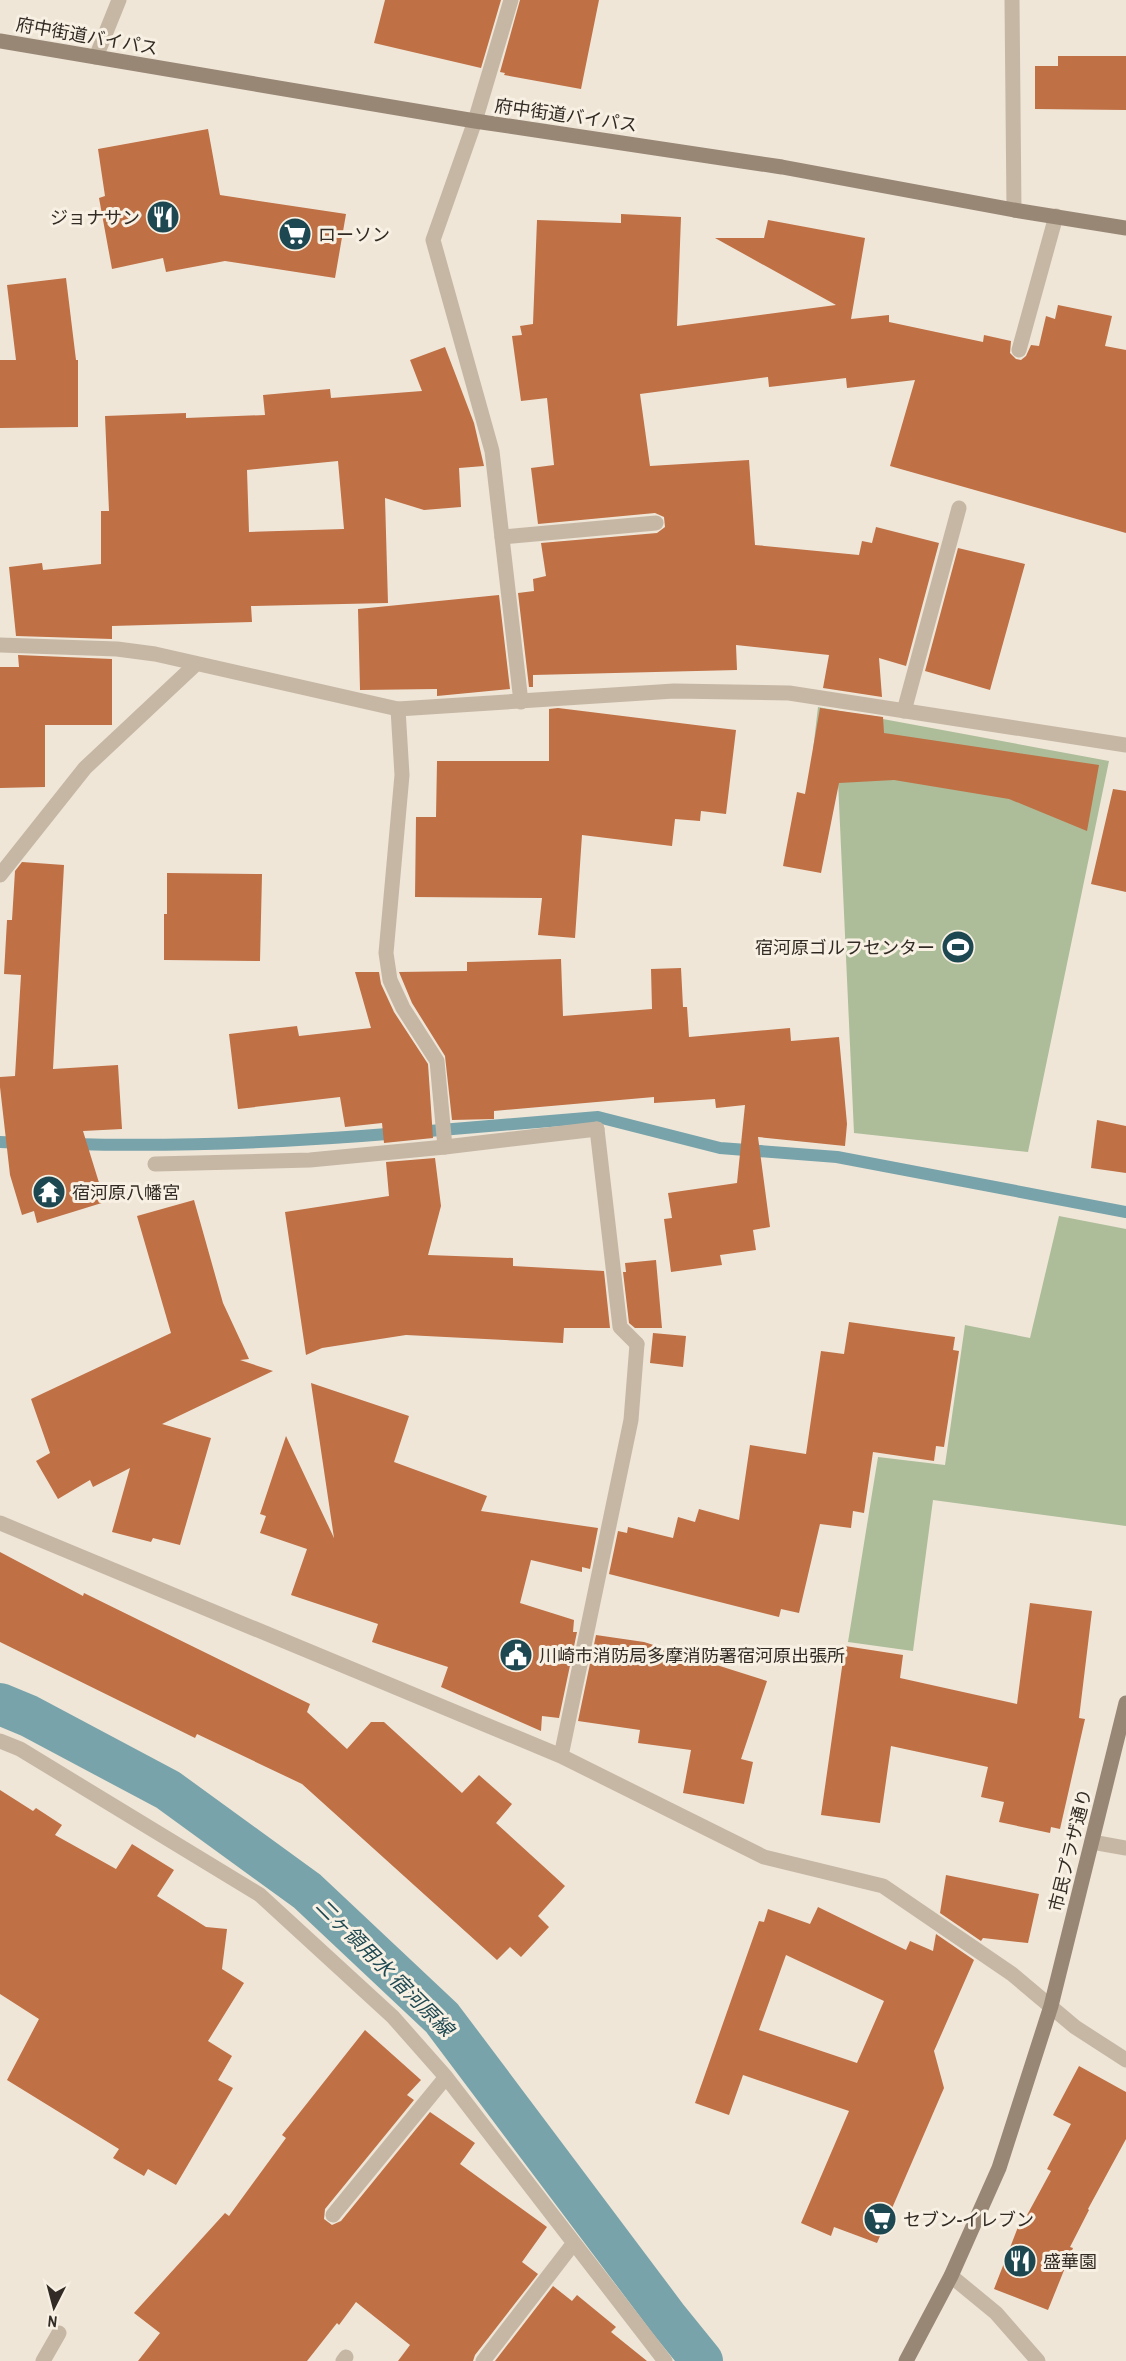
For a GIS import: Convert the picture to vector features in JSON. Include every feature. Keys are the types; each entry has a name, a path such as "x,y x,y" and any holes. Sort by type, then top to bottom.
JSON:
{"street":[{"path":"96,57 119,0"},
{"path":"511,0 476,121 433,240 492,451 521,702"},
{"path":"1012,0 1014,210"},
{"name":"府中街道バイパス","path":"0,41 476,121 782,167 1014,210 1126,228"},
{"path":"1020,350 1056,216"},
{"path":"904,711 959,508"},
{"path":"502,537 656,523"},
{"path":"0,645 117,648 398,709 674,691 789,693 1126,745"},
{"path":"0,874 86,768 196,664"},
{"path":"398,709 402,774 386,953 390,980 403,1008 437,1061 445,1147"},
{"path":"154,1164 310,1160 597,1129 620,1327 637,1344 630,1420 561,1756"},
{"path":"0,1523 561,1756 764,1857 883,1886 1012,1974 1075,2026 1126,2060"},
{"name":"市民プラザ通り","path":"906,2361 951,2276 999,2168 1051,2006 1126,1703"},
{"path":"0,1741 20,1749 260,1894 393,2018 446,2077 665,2361"},
{"path":"1092,1842 1126,1848"},
{"path":"333,2215 446,2077"},
{"path":"483,2361 573,2244"},
{"path":"951,2276 996,2313 1038,2361"},
{"path":"43,2361 59,2332"}],"green space":[{"name":"宿河原ゴルフセンター","path":"818,707 1109,761 1028,1152 854,1133 837,759 813,750"},
{"path":"1059,1216 1126,1229 1126,1526 933,1500 913,1651 848,1642 878,1457 945,1465 965,1325 1030,1338"}],"building":[{"path":"385,0 501,0 481,68 374,43"},
{"path":"520,0 599,0 581,89 504,75 505,73 500,72"},
{"path":"1058,56 1126,56 1126,110 1035,109 1035,66 1058,66"},
{"name":"ジョナサン","path":"208,129 220,195 346,214 335,278 225,261 166,272 163,258 112,269 99,198 105,196 98,149"},
{"path":"621,214 681,217 677,326 836,305 715,238 764,238 768,220 865,238 851,319 889,315 889,322 983,342 984,335 1011,341 1010,353 1016,359 1021,360 1026,356 1031,345 1039,346 1046,316 1055,319 1058,305 1112,316 1105,346 1126,350 1126,533 890,466 915,380 847,388 846,378 769,387 768,377 640,394 650,466 749,460 755,545 859,555 862,541 872,543 876,527 939,543 906,666 879,658 882,697 823,688 829,655 736,645 737,670 533,675 533,687 529,687 518,593 534,591 533,579 546,576 541,543 657,533 665,527 664,517 655,513 538,524 531,468 554,465 547,398 521,401 512,336 522,335 520,326 533,324 537,220 621,223"},
{"path":"66,278 76,360 78,360 78,427 0,428 0,360 16,360 7,285"},
{"path":"445,347 474,423 484,466 459,468 461,507 424,510 385,498 388,603 251,606 252,622 112,626 112,639 16,636 9,567 42,563 43,570 101,564 101,511 109,511 105,416 186,413 186,418 265,415 263,395 330,389 331,398 422,391 410,360","holes":["338,461 344,529 249,532 247,470"]},
{"path":"958,548 1025,564 990,690 925,671"},
{"path":"499,595 510,689 437,696 437,689 360,690 358,609"},
{"path":"18,655 112,659 112,725 45,725 45,787 0,788 0,667 19,667"},
{"path":"558,708 736,730 726,814 701,811 700,821 675,819 672,846 582,835 575,938 538,935 542,898 415,897 416,817 436,817 437,761 549,761 549,709"},
{"path":"820,708 883,717 884,733 1099,765 1087,831 1009,799 894,780 839,783 821,873 783,866 797,792 805,794"},
{"path":"1113,789 1126,791 1126,892 1091,884"},
{"path":"22,862 64,865 53,1069 118,1065 122,1129 83,1131 105,1202 37,1223 34,1211 22,1215 10,1175 0,1087 0,1077 15,1076 21,975 4,974 7,920 12,920 15,871"},
{"path":"167,873 262,874 260,961 164,960"},
{"path":"561,959 563,1016 652,1009 651,969 681,968 683,1007 687,1007 689,1037 790,1028 791,1041 839,1037 847,1124 845,1146 758,1137 770,1227 753,1230 756,1250 720,1255 722,1265 671,1272 664,1219 672,1218 668,1193 737,1183 745,1105 716,1108 715,1099 654,1103 654,1097 494,1111 494,1119 452,1120 445,1056 412,1003 399,972 467,971 467,962"},
{"path":"355,972 379,972 381,984 394,1012 428,1064 433,1138 384,1143 382,1123 345,1127 340,1097 238,1109 229,1034 297,1026 299,1036 371,1028"},
{"path":"1097,1120 1126,1126 1126,1173 1091,1168"},
{"path":"435,1158 441,1206 428,1255 513,1258 513,1266 604,1271 610,1328 564,1328 563,1343 406,1335 322,1348 306,1355 285,1212 389,1196 386,1162"},
{"path":"194,1200 223,1303 249,1359 240,1360 273,1371 162,1424 211,1438 180,1545 153,1538 151,1542 112,1532 130,1468 93,1487 90,1480 58,1499 36,1461 50,1453 31,1399 171,1333 137,1216"},
{"path":"656,1260 662,1328 635,1328 629,1323 623,1272 626,1272 625,1263"},
{"path":"849,1322 955,1337 953,1350 959,1351 944,1447 936,1446 934,1461 873,1452 864,1513 853,1511 851,1528 820,1524 799,1613 781,1609 779,1617 609,1574 618,1531 627,1533 628,1527 673,1538 678,1517 695,1522 699,1509 739,1520 750,1445 806,1454 821,1351 844,1354"},
{"path":"653,1333 686,1336 683,1367 650,1363"},
{"path":"311,1383 409,1416 394,1462 487,1496 481,1511 598,1528 590,1569 582,1567 582,1572 531,1560 520,1603 574,1620 573,1632 577,1632 559,1718 542,1716 541,1731 441,1687 448,1667 372,1642 378,1624 291,1595 307,1549 260,1533 266,1516 260,1514 286,1436 334,1538"},
{"path":"0,1552 83,1596 84,1593 310,1704 307,1712 347,1749 371,1722 384,1722 462,1793 479,1775 512,1804 496,1823 565,1886 538,1916 549,1927 521,1957 510,1947 497,1960 302,1784 197,1734 195,1738 0,1642"},
{"path":"1030,1603 1092,1611 1079,1718 1085,1719 1060,1829 1051,1827 1050,1833 999,1822 1004,1802 981,1797 988,1767 891,1746 880,1823 821,1815 845,1646 903,1655 900,1678 1017,1704"},
{"path":"596,1635 644,1642 767,1681 741,1759 753,1762 744,1804 683,1793 691,1750 638,1743 640,1730 578,1721"},
{"path":"0,1790 33,1811 36,1808 62,1825 55,1835 116,1869 132,1844 174,1870 157,1896 206,1927 227,1929 222,1969 244,1983 208,2041 232,2056 218,2080 233,2088 176,2185 148,2169 144,2176 113,2158 119,2149 7,2080 39,2019 0,1994"},
{"path":"946,1875 1039,1894 1028,1943 983,1938 981,1941 940,1913"},
{"path":"818,1907 906,1950 910,1941 933,1951 936,1934 974,1960 934,2051 944,2088 877,2243 834,2227 831,2236 801,2223 849,2111 743,2075 729,2115 695,2103 759,1921 764,1922 768,1909 810,1924","holes":["786,1955 884,2001 857,2063 759,2030"]},
{"path":"365,2030 421,2080 407,2095 414,2100 325,2209 324,2219 332,2225 341,2221 430,2112 475,2143 460,2164 547,2227 522,2262 538,2274 475,2355 473,2361 398,2361 410,2345 356,2302 307,2361 138,2361 160,2333 134,2313 225,2213 229,2216 286,2138 282,2135"},
{"path":"1079,2066 1126,2092 1126,2139 1070,2247 1073,2248 1048,2310 994,2289 1018,2227 1020,2228 1051,2171 1047,2169 1071,2124 1053,2115"},
{"path":"553,2286 572,2301 577,2295 616,2327 611,2332 647,2361 495,2361"}],"waterway":[{"path":"417,1132 598,1117 720,1148 837,1157 1126,1212"},
{"path":"73,1144 237,1143 400,1133"},
{"path":"0,1142 22,1143"},
{"name":"二ヶ領用水 宿河原線","path":"0,1704 29,1716 168,1790 307,1891 442,2018 702,2361"}],"place":[{"name":"ジョナサン","path":"163,217"},
{"name":"ローソン","path":"295,234"},
{"name":"宿河原ゴルフセンター","path":"958,947"},
{"name":"宿河原八幡宮","path":"49,1192"},
{"name":"川崎市消防局多摩消防署宿河原出張所","path":"516,1655"},
{"name":"セブン-イレブン","path":"880,2219"},
{"name":"盛華園","path":"1020,2261"}]}
